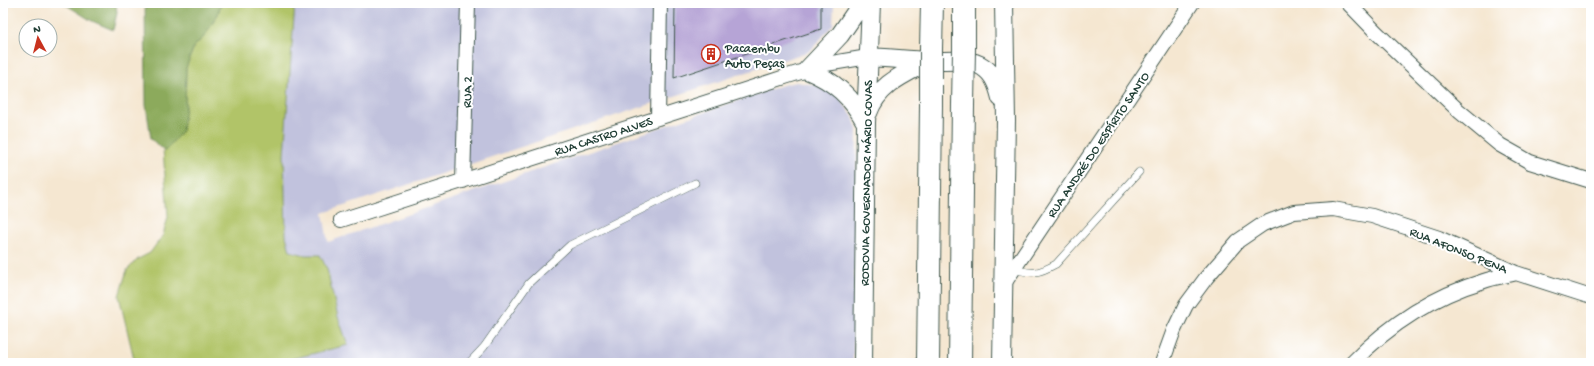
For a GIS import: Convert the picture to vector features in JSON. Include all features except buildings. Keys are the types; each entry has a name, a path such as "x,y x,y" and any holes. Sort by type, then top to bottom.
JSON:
{"highway":[{"path":"928,363 931,105 930,55 932,3"},
{"path":"960,363 964,3"}],"street":[{"name":"RUA 2","path":"463,181 468,3"},
{"path":"658,118 660,3"},
{"path":"862,3 840,35 807,70 831,82 842,90 851,100 866,123"},
{"name":"RODOVIA GOVERNADOR MÁRIO COVAS","path":"863,363 866,123 871,3"},
{"path":"1002,363 1006,120 1004,3"},
{"name":"RUA ANDRÉ DO ESPÍRITO SANTO","path":"1003,285 1192,3"},
{"path":"1348,3 1376,32 1459,111 1500,145 1530,162 1591,181"},
{"path":"866,123 870,105 881,90 930,55"},
{"path":"868,57 930,55 971,62 985,68 990,73 998,87 1006,120"},
{"name":"RUA CASTRO ALVES","path":"340,220 807,70 846,60 868,57"},
{"name":"RUA AFONSO PENA","path":"1162,363 1174,330 1186,305 1206,278 1238,241 1263,224 1294,212 1333,209 1372,216 1439,238 1516,273 1591,297"},
{"path":"1352,363 1368,347 1409,314 1451,293 1483,281 1516,273"}],"lane":[{"path":"1013,269 1030,273 1043,272 1056,264 1139,172"},
{"path":"469,363 484,347 528,283 570,245 695,183"}],"shaded area":[{"path":"295,3 834,3 833,25 810,51 323,213 328,242 786,84 797,82 819,86 839,97 853,117 857,129 853,363 285,363 291,359 348,345 338,317 305,255 289,251 286,236 284,154"}],"green space":[{"path":"63,3 116,3 117,13 113,30 92,21"},
{"path":"145,3 221,3 218,14 204,37 194,46 186,68 185,107 182,131 165,151 151,139 146,105"},
{"path":"221,3 295,3 284,154 286,236 290,251 305,255 320,255 327,269 338,317 348,345 291,359 285,363 135,363 119,296 127,270 138,259 150,253 163,235 168,217 163,149 165,151 185,107 186,68 194,46 204,37 218,14"}],"place":[{"name":"Pacaembu Auto Peças","path":"711,54"}]}
